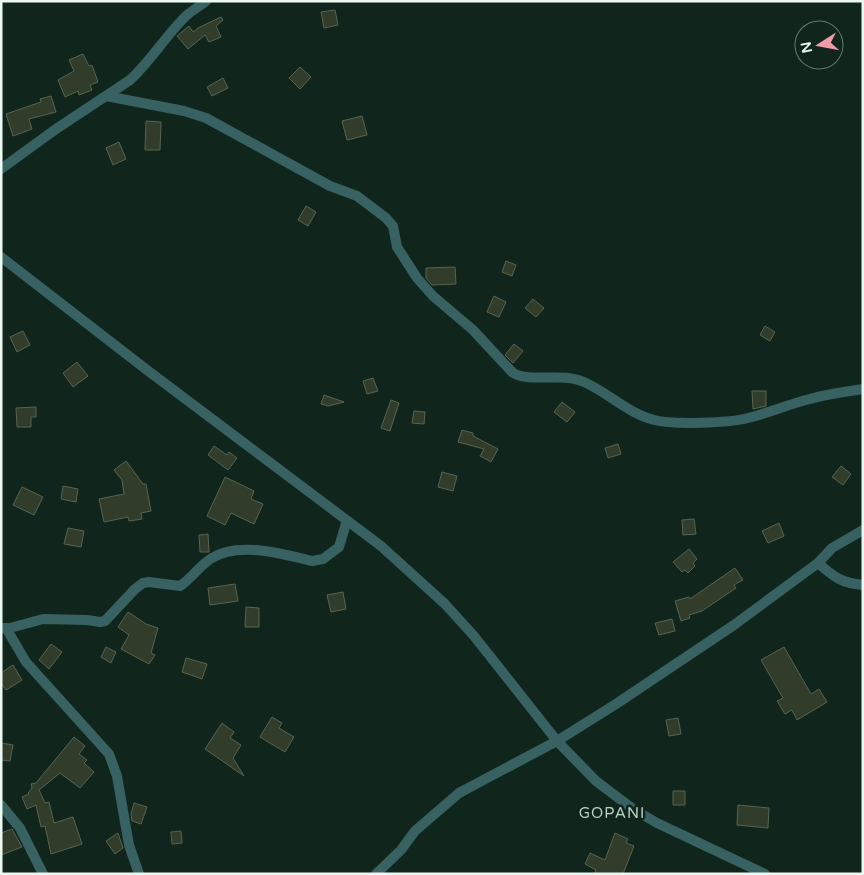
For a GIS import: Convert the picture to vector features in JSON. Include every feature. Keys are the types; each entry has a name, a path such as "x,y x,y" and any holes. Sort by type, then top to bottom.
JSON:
{"street":[{"path":"1,169 56,129 130,80 139,72 176,26 189,13 206,1"},
{"path":"106,96 184,111 206,118 330,186 357,196 391,223 397,247 420,283 473,330 517,375 570,378 584,382 633,413 655,420 683,422 747,418 810,399 863,389"},
{"path":"1,257 381,546 445,604 474,636 557,740 596,782 633,809 657,823 765,874"},
{"path":"140,874 129,845 117,776 109,754 26,662 4,628 43,620 105,621 138,586 149,582 180,586 208,560 220,553 260,550 319,561 339,547 348,520"},
{"path":"376,874 401,850 415,831 459,793 557,740 616,704 734,625 818,563 832,548 863,530"},
{"path":"818,563 831,575 844,583 863,585"},
{"path":"1,805 20,828 43,874"}],"building":[{"path":"335,10 338,25 324,28 321,12"},
{"path":"221,17 223,20 216,26 221,37 209,42 205,35 188,49 177,36 189,26 193,32"},
{"path":"83,54 89,66 92,65 98,82 90,85 92,90 79,95 78,91 65,97 58,80 74,71 69,60"},
{"path":"300,67 311,77 300,89 289,78"},
{"path":"223,78 228,88 212,96 207,87"},
{"path":"51,96 56,112 29,119 32,129 13,136 6,114 41,102 40,99"},
{"path":"362,116 367,135 347,140 342,121"},
{"path":"146,121 161,122 160,150 145,150"},
{"path":"119,142 126,159 113,165 106,148"},
{"path":"306,206 316,212 308,226 298,220"},
{"path":"506,261 516,265 512,276 502,272"},
{"path":"455,267 456,284 432,285 426,278 426,268"},
{"path":"494,296 506,302 499,317 487,312"},
{"path":"533,299 544,308 536,317 525,308"},
{"path":"765,326 775,332 770,341 760,335"},
{"path":"23,331 30,345 17,352 10,337"},
{"path":"514,344 523,351 513,363 505,355"},
{"path":"77,362 88,376 73,387 63,373"},
{"path":"373,378 378,391 367,394 363,381"},
{"path":"752,391 766,391 766,406 753,409"},
{"path":"324,395 344,402 328,406 321,404"},
{"path":"391,400 399,403 390,431 381,428"},
{"path":"562,402 575,412 567,422 554,412"},
{"path":"36,407 36,417 31,417 31,427 17,427 16,408"},
{"path":"414,411 425,412 424,424 412,423"},
{"path":"462,430 473,433 473,436 498,449 491,462 480,456 484,449 458,442"},
{"path":"618,444 621,454 608,458 605,448"},
{"path":"214,446 227,455 229,452 237,458 228,470 208,455"},
{"path":"126,461 143,484 146,484 151,511 141,513 142,519 129,521 128,517 104,522 99,499 124,494 122,480 114,470"},
{"path":"841,466 851,474 843,485 832,477"},
{"path":"442,472 457,476 453,491 438,487"},
{"path":"225,477 254,491 251,499 263,504 254,524 231,513 225,525 207,516"},
{"path":"63,486 78,489 76,502 61,499"},
{"path":"22,487 43,497 34,515 13,505"},
{"path":"694,519 696,534 683,535 682,520"},
{"path":"779,523 784,536 768,543 762,531"},
{"path":"68,528 84,531 81,547 64,544"},
{"path":"208,534 209,552 200,552 199,535"},
{"path":"689,549 697,559 693,563 695,566 688,573 685,570 682,572 673,562"},
{"path":"735,568 743,580 734,585 736,588 702,611 689,615 690,618 681,621 675,601 689,597 690,599"},
{"path":"235,584 238,601 210,605 208,588"},
{"path":"343,592 346,609 331,612 327,595"},
{"path":"246,607 259,608 259,627 245,627"},
{"path":"128,612 146,624 158,628 151,653 155,655 149,664 121,649 129,635 118,627"},
{"path":"672,619 675,631 659,635 655,623"},
{"path":"51,644 62,652 49,669 39,660"},
{"path":"106,647 116,652 111,663 101,657"},
{"path":"784,647 811,694 819,689 827,702 797,720 792,710 785,714 777,701 783,698 761,660"},
{"path":"186,658 207,664 202,679 182,672"},
{"path":"13,665 22,680 6,690 1,683 1,673"},
{"path":"272,717 282,723 279,728 294,737 285,752 260,737"},
{"path":"678,718 681,734 669,736 666,720"},
{"path":"222,723 234,732 230,738 241,745 233,758 244,776 205,749"},
{"path":"74,737 85,746 79,754 87,760 84,763 94,772 80,788 60,773 39,790 45,803 49,802 54,823 73,817 82,844 51,854 45,826 41,827 36,805 27,809 22,797 29,794 32,788 31,784 36,783"},
{"path":"1,743 13,745 10,761 1,760"},
{"path":"673,791 685,791 685,805 673,805"},
{"path":"134,803 147,807 141,824 132,821 131,814"},
{"path":"738,805 769,808 768,828 737,825"},
{"path":"12,829 22,847 1,855 1,833"},
{"path":"181,831 182,843 172,844 171,832"},
{"path":"118,833 123,848 115,854 106,841"},
{"path":"615,833 628,839 626,843 634,846 623,874 594,874 596,870 585,864 590,853 605,860"}],"district":[{"name":"GOPANI","path":"612,813"}]}
